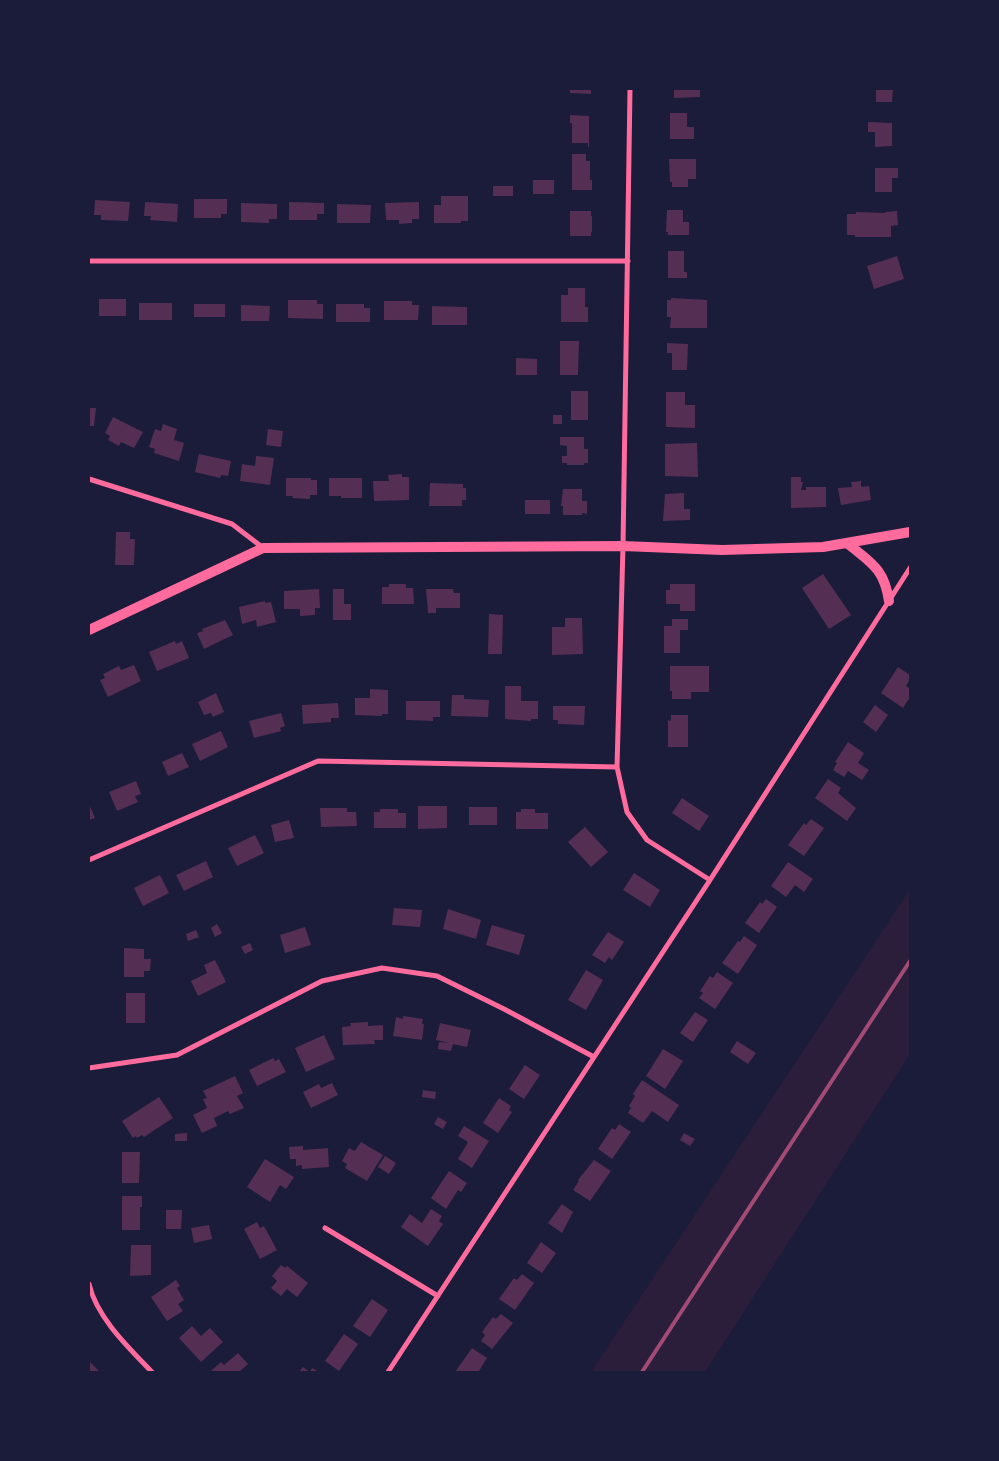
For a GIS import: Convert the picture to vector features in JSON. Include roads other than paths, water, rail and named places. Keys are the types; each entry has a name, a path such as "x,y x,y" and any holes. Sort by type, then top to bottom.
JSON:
{"main road":[{"path":"89,630 263,548 623,546 722,550 823,547 910,532"},
{"path":"847,543 881,573 887,585 889,601"}],"street":[{"path":"630,89 623,546 617,767 627,812 647,840 710,880"},
{"path":"89,260 628,262"},
{"path":"89,479 232,524 263,548"},
{"path":"388,1372 710,880 910,568"},
{"path":"89,860 318,761 617,767"},
{"path":"89,1068 176,1055 322,981 382,968 437,976 594,1057"},
{"path":"325,1228 438,1296"},
{"path":"89,1284 92,1298 119,1338 152,1372"}],"railway":[{"path":"642,1372 910,961"}]}
